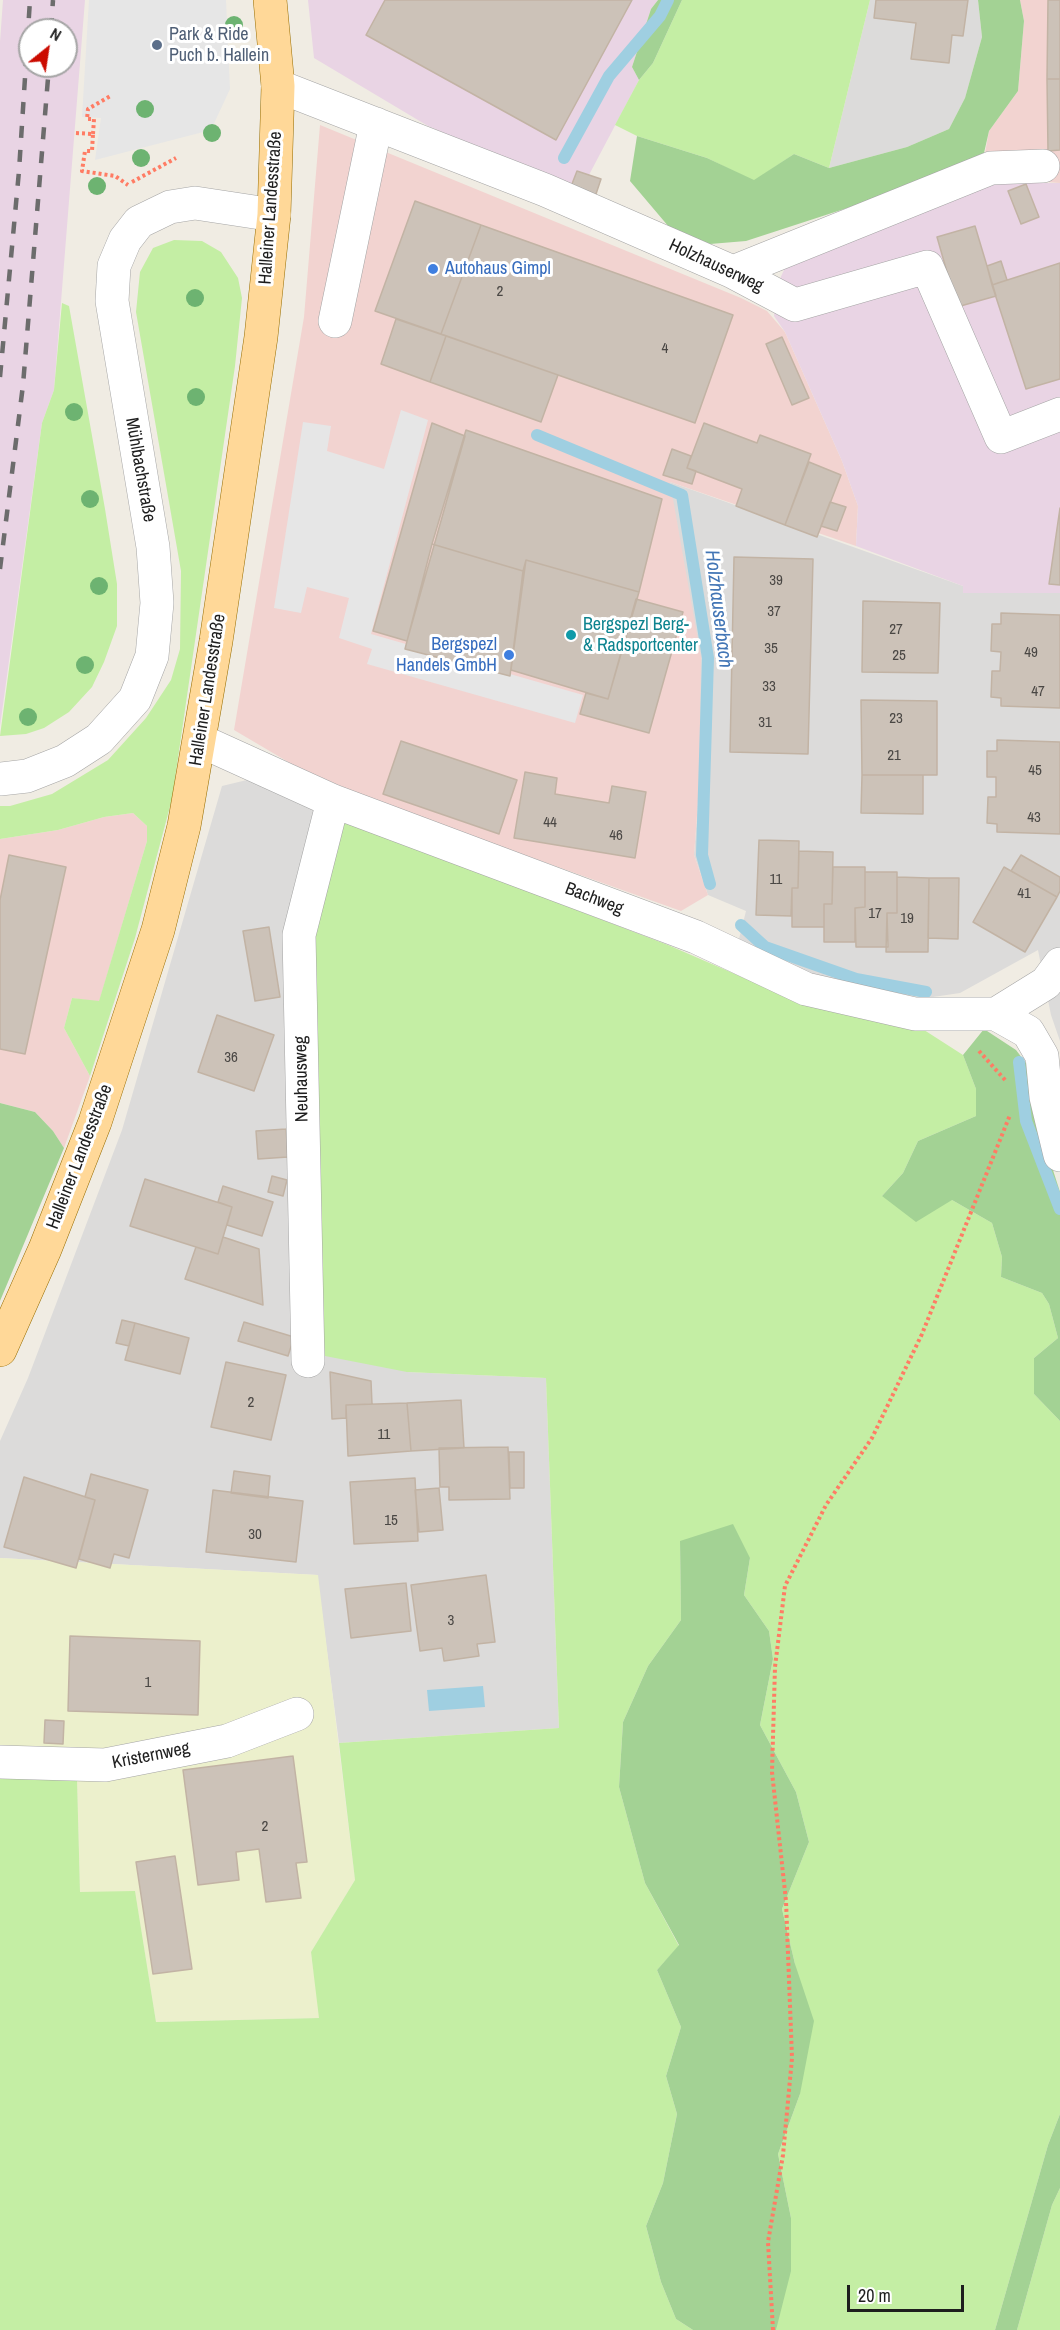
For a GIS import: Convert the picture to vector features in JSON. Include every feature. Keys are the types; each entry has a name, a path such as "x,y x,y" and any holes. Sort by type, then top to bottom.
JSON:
{"main road":[{"name":"Halleiner Landesstraße","path":"0,1350 50,1238 127,1032 158,930 184,826 201,741 261,337 274,215 278,86 270,0"}],"street":[{"name":"Holzhauserweg","path":"278,86 545,190 733,272 795,305 927,267 1001,437 1060,414"},
{"path":"335,321 376,124"},
{"path":"733,272 992,168 1042,166"},
{"name":"Mühlbachstraße","path":"0,779 27,776 65,761 99,739 135,699 152,656 157,603 153,547 112,301 114,266 125,240 140,222 170,207 195,203 274,215"},
{"name":"Bachweg","path":"201,741 333,801 696,937 806,989 915,1014 996,1014 1028,1032 1042,1056 1046,1097 1060,1155"},
{"name":"Neuhausweg","path":"308,1361 299,935 333,801"},
{"path":"996,1014 1046,983 1060,964"},
{"name":"Kristernweg","path":"0,1762 105,1766 227,1741 297,1714"}],"path":[{"path":"112,95 88,109 87,119 94,119 92,151 85,151 82,171 115,176 128,185"},
{"path":"76,133 93,134"},
{"path":"934,1014 988,1057 1008,1083"},
{"path":"773,2330 768,2242 783,2155 792,2058 786,1901 772,1772 775,1667 785,1586 826,1505 872,1438 922,1334 1010,1117 1009,1106"}],"shaded area":[{"path":"3,0 85,0 54,390 42,423 0,726 0,42"},
{"name":"Park & Ride Puch b. Hallein","path":"89,0 226,0 230,89 211,130 95,160 101,118 82,117"},
{"path":"308,0 658,0 651,9 632,67 639,80 580,192 428,126 314,58"},
{"path":"870,0 978,0 982,37 965,98 949,129 907,147 829,168"},
{"path":"1020,0 1060,0 1060,183 1047,182 1047,152 985,153 989,131 1018,91 1024,21"},
{"path":"320,125 741,298 767,311 785,332 842,461 858,506 856,546 670,482 701,657 699,789 694,855 708,895 681,911 379,803 295,766 234,730 304,317"},
{"path":"998,183 1060,183 1060,593 963,593 963,586 856,546 858,506 842,461 785,332 774,316 779,281 788,261"},
{"path":"401,410 428,420 371,634 583,695 575,723 367,664 372,649 339,638 349,598 307,587 301,613 274,608 303,422 331,426 327,451 384,469"},
{"path":"670,482 963,586 963,593 1060,593 1060,1041 1051,1015 1038,950 960,993 926,998 824,981 739,939 746,911 708,895 694,855 699,789"},
{"path":"251,779 344,821 407,1372 546,1378 559,1728 339,1743 317,1575 0,1558 0,1441 28,1378 122,1130 222,786"},
{"path":"133,813 147,826 147,841 99,1002 72,998 64,1028 90,1076 64,1148 53,1131 35,1112 0,1103 0,839 58,830 104,817"}],"green space":[{"path":"658,0 682,0 653,63 639,80 632,67 651,9"},
{"path":"682,0 870,0 829,168 794,154 754,181 707,158 637,136 615,125 639,80 653,63"},
{"path":"978,0 1020,0 1024,21 1018,91 989,131 984,153 878,198 746,241 710,244 669,227 630,181 637,136 707,158 754,180 794,154 829,168 907,147 949,129 965,98 982,37"},
{"path":"174,240 202,241 221,252 238,278 242,298 235,366 172,799 135,938 90,1076 64,1028 72,998 99,1001 147,841 147,826 133,813 104,817 58,830 0,839 0,806 10,806 52,794 108,760 146,718 171,680 180,649 181,571 136,312 140,272 153,248"},
{"path":"62,303 69,306 105,509 117,584 117,626 92,687 69,712 44,728 26,734 0,736 42,423 54,390"},
{"path":"344,821 668,945 795,1000 921,1028 963,1055 976,1089 976,1116 918,1141 903,1173 882,1196 952,1200 992,1223 1002,1257 1001,1277 1042,1293 1049,1304 1058,1338 1034,1358 1034,1394 1060,1421 1060,2114 1048,2145 995,2330 776,2330 791,2218 778,2154 800,2094 795,1964 782,1909 809,1842 796,1792 760,1725 773,1659 769,1631 744,1595 750,1558 680,1541 681,1620 648,1666 623,1722 619,1787 645,1883 679,1946 657,1970 681,2027 666,2076 677,2114 663,2183 646,2226 661,2282 676,2319 693,2330 0,2330 0,1772 77,1778 80,1892 135,1891 156,2022 319,2018 311,1952 355,1880 339,1743 559,1728 546,1378 407,1372 320,1355 307,939"},
{"path":"984,1029 1016,1050 1032,1071 1036,1117 1060,1192 1060,1421 1034,1394 1034,1358 1058,1338 1049,1304 1042,1293 1001,1277 1002,1257 992,1223 952,1200 916,1222 882,1196 903,1173 918,1141 976,1116 976,1089 963,1055"},
{"path":"0,1103 35,1112 53,1131 64,1148 0,1301"},
{"path":"733,1524 750,1558 744,1595 769,1631 773,1659 760,1725 796,1792 809,1842 782,1909 795,1964 814,2021 800,2094 778,2154 791,2218 791,2271 776,2330 693,2330 676,2319 661,2282 646,2226 663,2183 677,2114 666,2076 681,2027 657,1970 679,1945 645,1883 619,1787 623,1722 648,1666 681,1620 680,1541"},
{"path":"0,1558 318,1575 355,1880 311,1952 320,2018 156,2022 135,1892 80,1893 77,1778 0,1772"},
{"path":"1060,2114 1060,2188 1052,2205 1017,2330 995,2330 1048,2145"},
{"path":"1060,2188 1060,2330 1017,2330 1052,2205"}],"water":[{"path":"483,1686 485,1707 429,1711 427,1690"}],"building":[{"path":"385,0 632,0 556,140 366,35"},
{"path":"876,0 968,0 963,36 952,35 949,63 911,59 916,23 874,18"},
{"path":"1048,0 1060,0 1060,79 1047,79"},
{"path":"1047,79 1060,79 1060,150 1048,151"},
{"path":"577,171 601,179 595,197 570,189"},
{"path":"1026,184 1039,217 1021,224 1008,191"},
{"path":"415,201 481,225 441,334 375,311"},
{"path":"481,225 733,315 695,423 441,334"},
{"path":"975,226 996,296 957,307 937,237"},
{"path":"1001,261 1007,280 992,285 987,266"},
{"path":"1060,263 1060,379 1026,389 992,285"},
{"path":"396,319 446,336 430,382 381,364"},
{"path":"446,336 558,375 541,422 430,382"},
{"path":"782,337 809,398 792,405 766,344"},
{"path":"432,423 465,436 407,641 373,631"},
{"path":"704,423 757,443 760,435 811,454 785,525 736,506 742,489 687,468"},
{"path":"466,430 662,499 639,592 526,560 523,571 432,544"},
{"path":"672,449 691,456 687,468 696,471 692,484 663,475"},
{"path":"809,462 841,475 817,537 785,525"},
{"path":"830,502 846,507 837,531 821,526"},
{"path":"1060,508 1060,585 1049,584"},
{"path":"432,544 523,571 510,676 405,649"},
{"path":"734,557 813,559 808,754 730,752"},
{"name":"Bergspezl Berg- & Radsportcenter","path":"526,560 639,592 608,699 511,670"},
{"name":"Bergspezl Berg- & Radsportcenter","path":"636,599 683,612 649,733 580,714 586,693 608,699"},
{"path":"863,601 940,603 938,673 862,672"},
{"path":"1001,613 1060,615 1060,708 1001,706 1001,698 991,697 992,671 1000,671 1001,652 991,651 992,624 1001,624"},
{"path":"861,700 937,701 937,775 862,775"},
{"path":"997,740 1060,742 1060,834 997,832 997,824 987,823 988,797 996,797 996,777 987,777 987,751 997,751"},
{"path":"401,741 517,780 499,834 383,794"},
{"path":"525,772 557,778 555,794 609,803 612,786 646,792 635,858 514,838"},
{"path":"862,775 923,775 923,814 861,813"},
{"path":"759,840 799,841 798,888 792,888 791,916 756,915"},
{"path":"799,851 833,852 832,904 824,904 824,927 792,927 792,888 798,888"},
{"path":"9,855 66,867 25,1054 0,1049 0,900"},
{"path":"1021,855 1060,877 1060,891 1057,897 1011,871"},
{"path":"833,867 865,867 865,907 855,908 855,942 824,942 824,904 832,904"},
{"path":"1004,867 1057,897 1025,952 973,922"},
{"path":"865,872 897,872 897,913 887,913 888,947 856,947 855,908 865,907"},
{"path":"897,877 929,878 928,952 886,952 887,913 897,913"},
{"path":"929,878 959,878 958,939 928,938"},
{"path":"269,927 280,997 255,1001 243,931"},
{"path":"217,1015 274,1035 254,1091 198,1072"},
{"path":"286,1129 288,1157 258,1159 256,1131"},
{"path":"272,1176 287,1180 283,1196 268,1192"},
{"path":"145,1179 232,1207 218,1254 130,1226"},
{"path":"223,1186 273,1202 262,1236 227,1225 232,1207 218,1202"},
{"path":"223,1237 259,1249 263,1305 185,1279 196,1247 218,1254"},
{"path":"122,1320 135,1323 129,1346 116,1343"},
{"path":"244,1322 294,1337 288,1356 238,1341"},
{"path":"135,1323 189,1338 180,1374 125,1360"},
{"path":"226,1362 286,1375 271,1440 211,1427"},
{"path":"330,1372 371,1381 372,1404 346,1405 346,1418 332,1419"},
{"path":"461,1400 464,1448 411,1451 407,1403"},
{"path":"407,1403 411,1451 348,1456 346,1405"},
{"path":"508,1447 510,1499 449,1500 449,1487 440,1487 439,1448"},
{"path":"509,1452 524,1452 524,1488 510,1488"},
{"path":"234,1471 270,1476 268,1498 231,1493"},
{"path":"91,1474 148,1490 129,1558 114,1554 110,1568 79,1559 95,1500 85,1497"},
{"path":"24,1477 95,1500 76,1568 4,1547"},
{"path":"415,1478 418,1541 354,1544 350,1482"},
{"path":"439,1488 443,1530 419,1532 415,1490"},
{"path":"213,1490 303,1501 296,1562 206,1552"},
{"path":"486,1575 495,1642 477,1644 479,1656 444,1661 442,1648 420,1651 411,1585"},
{"path":"406,1583 411,1631 351,1638 345,1589"},
{"path":"70,1636 200,1641 198,1715 68,1711"},
{"path":"45,1720 64,1721 63,1744 44,1743"},
{"path":"293,1756 307,1862 296,1863 301,1898 266,1902 259,1849 236,1852 239,1880 198,1885 183,1770"},
{"path":"175,1856 192,1969 153,1974 136,1862"}],"waterway":[{"name":"Holzhauserbach","path":"564,158 609,76 660,16 668,0"},
{"name":"Holzhauserbach","path":"537,435 682,495 708,658 702,855 710,884"},
{"name":"Holzhauserbach","path":"741,925 765,947 856,979 926,992"},
{"name":"Holzhauserbach","path":"1019,1062 1026,1121 1060,1209"}],"railway":[{"path":"0,377 19,171 30,0"},
{"path":"52,18 53,0"},
{"path":"0,569 23,385 48,78"}],"place":[{"name":"Park & Ride Puch b. Hallein","path":"157,45"},
{"name":"Autohaus Gimpl","path":"433,269"},
{"name":"Bergspezl Berg- & Radsportcenter","path":"571,635"},
{"name":"Bergspezl Handels GmbH","path":"509,655"}]}
